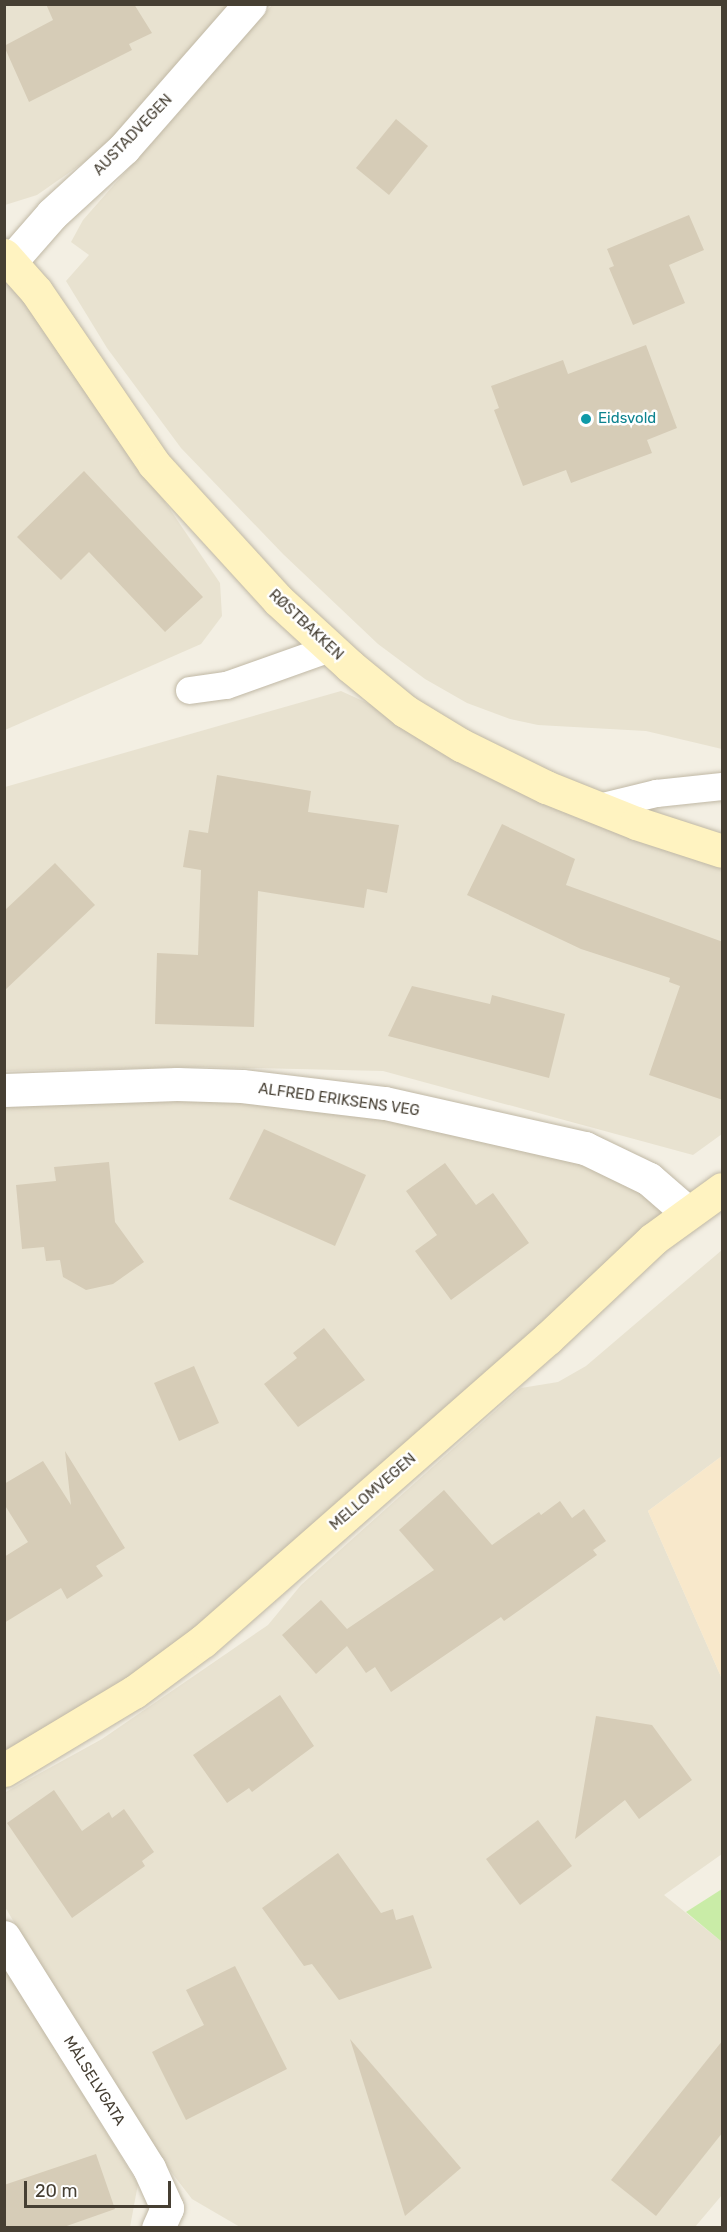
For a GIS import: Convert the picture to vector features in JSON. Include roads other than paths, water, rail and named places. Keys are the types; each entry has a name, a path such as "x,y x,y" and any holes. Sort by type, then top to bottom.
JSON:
{"street":[{"name":"AUSTADVEGEN","path":"8,258 124,148 250,4"},
{"name":"RØSTBAKKEN","path":"8,258 36,291 154,464 278,600 330,648 405,711 461,745 546,787 723,851"},
{"name":"ALFRED ERIKSENS VEG","path":"4,1090 177,1084 242,1086 385,1103 585,1148 649,1179 687,1212"},
{"name":"MELLOMVEGEN","path":"4,1770 134,1692 241,1611 687,1212 723,1189"},
{"name":"MÅLSELVGATA","path":"4,1937 149,2168 167,2208 158,2228"}],"lane":[{"path":"189,690 226,685 330,648"},
{"path":"598,807 656,793 723,786"}],"place":[{"name":"Eidsvold","path":"586,419"}]}
